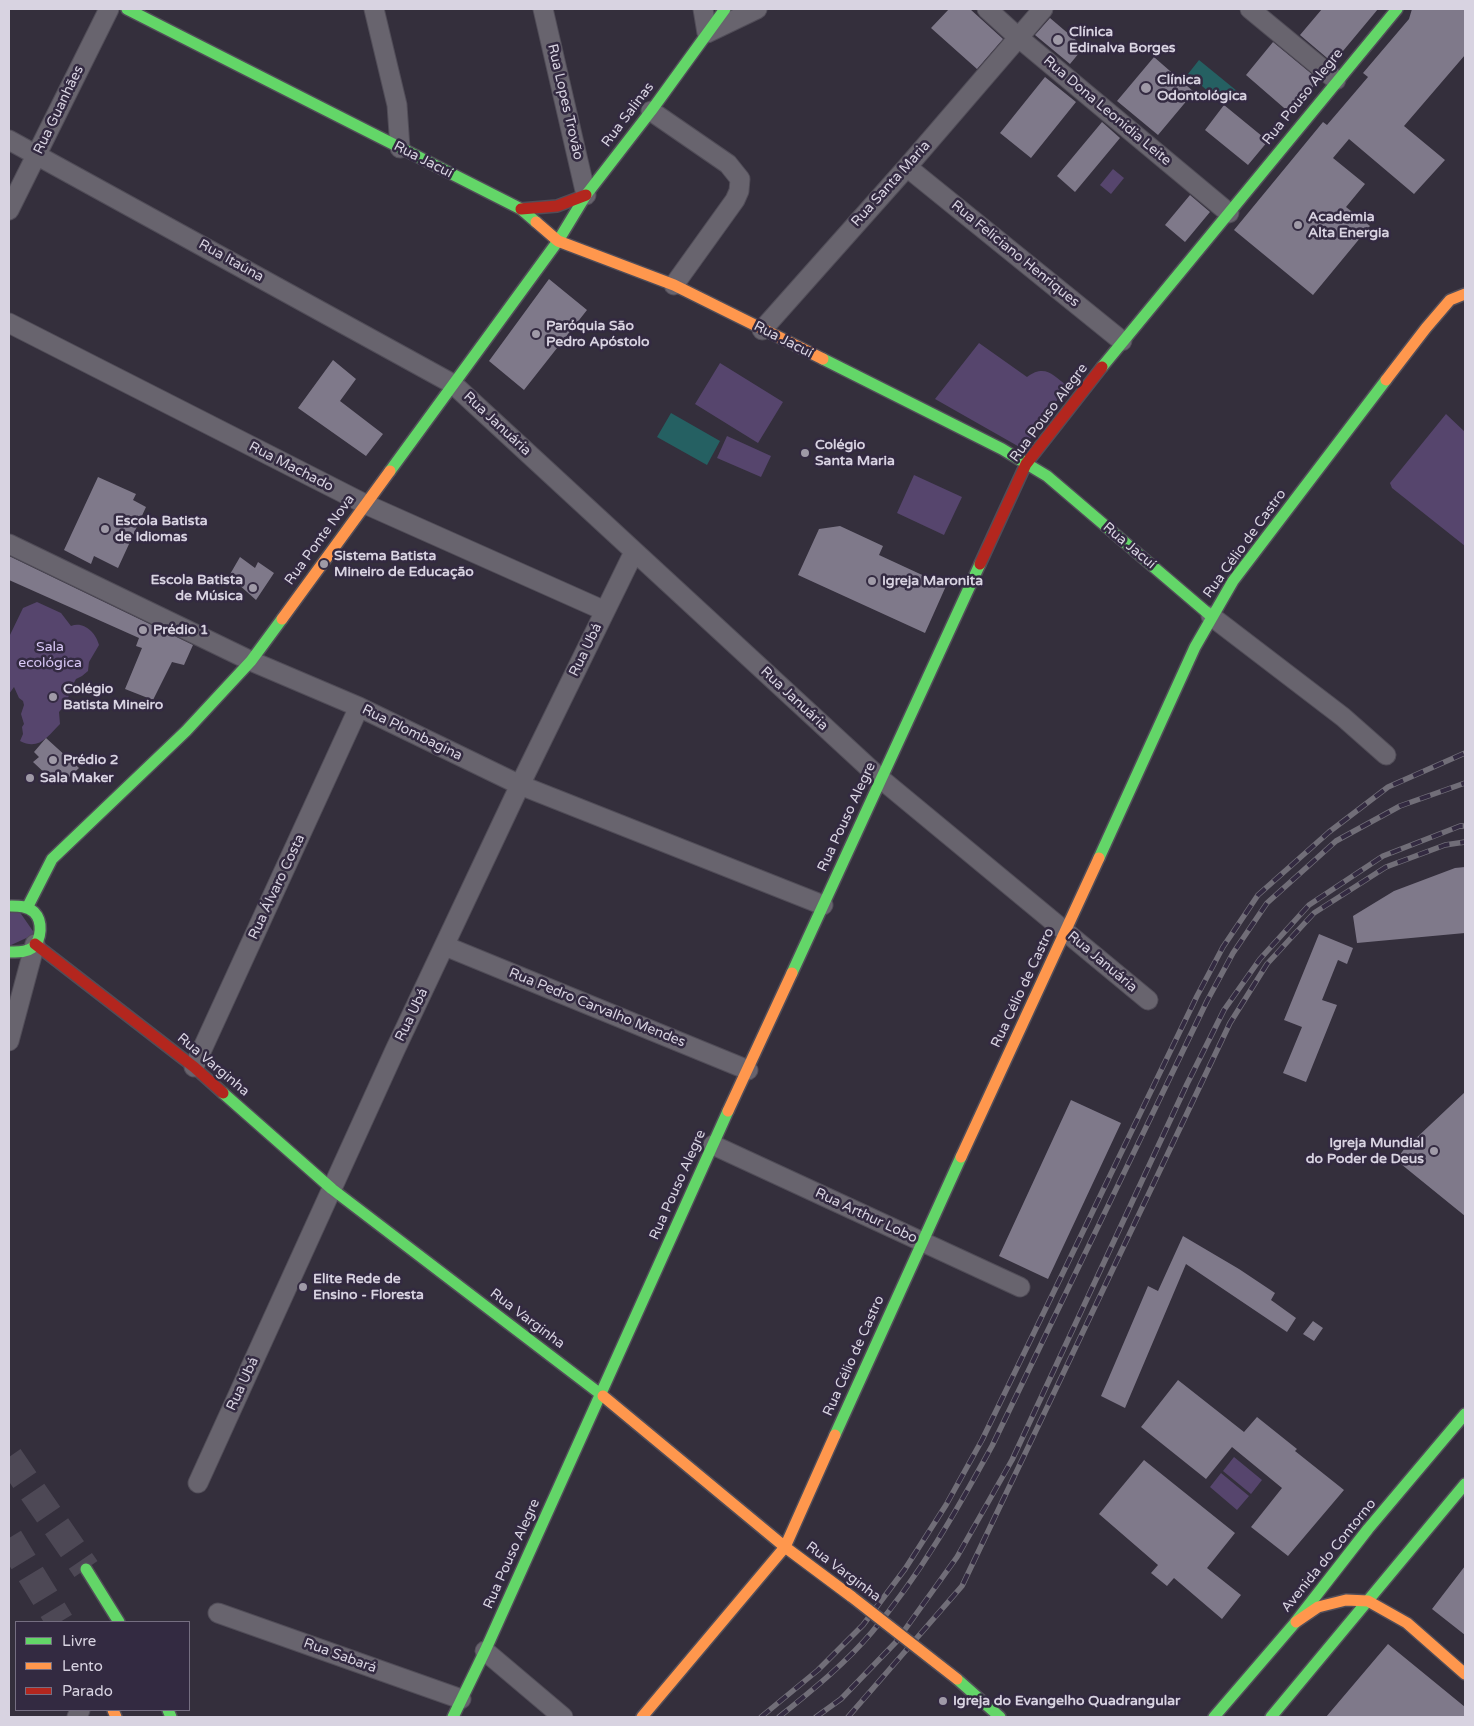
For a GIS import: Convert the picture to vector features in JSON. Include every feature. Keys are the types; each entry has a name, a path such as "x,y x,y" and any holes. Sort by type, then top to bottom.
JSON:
{"main road":[{"name":"Rua Jacuí","path":"127,9 521,209 558,241 674,285 1002,449 1048,476 1211,616"},
{"name":"Rua Salinas","path":"558,241 586,195 651,111 725,9"},
{"name":"Rua Pouso Alegre","path":"453,1717 485,1651 713,1145 1026,464 1122,341 1396,9"},
{"path":"521,209 557,206 586,195"},
{"name":"Rua Ponte Nova","path":"27,908 52,859 186,730 251,661 558,241"},
{"name":"Rua Célio de Castro","path":"642,1717 785,1547 922,1242 1195,647 1211,616 1233,582 1426,328 1450,300 1465,294"},
{"name":"Rua Ponte Nova","path":"68,858 81,833"},
{"path":"9,907 20,906 39,912 41,931 9,964"},
{"name":"Rua Varginha","path":"21,950 194,1067 332,1189 601,1394 785,1547 956,1678 1000,1717"},
{"name":"Avenida do Contorno","path":"1214,1717 1294,1624 1368,1529 1465,1414"},
{"path":"1271,1717 1465,1484"},
{"path":"86,1569 118,1621"},
{"path":"1294,1624 1318,1607 1346,1600 1368,1602 1406,1623 1465,1674"}],"street":[{"name":"Rua Guanhães","path":"9,210 109,9"},
{"path":"374,9 397,105 400,148"},
{"name":"Rua Lopes Trovão","path":"543,9 586,195"},
{"path":"703,9 707,33 757,9"},
{"name":"Rua Dona Leonidia Leite","path":"987,9 1229,213"},
{"name":"Rua Santa Maria","path":"762,330 1044,9"},
{"path":"1250,9 1336,80"},
{"path":"651,111 728,164 740,179 739,191 735,200 674,285"},
{"name":"Rua Itaúna","path":"9,140 453,384"},
{"name":"Rua Feliciano Henriques","path":"907,167 1122,341"},
{"name":"Rua Machado","path":"9,324 365,504 605,611"},
{"name":"Rua Januária","path":"453,384 881,779 1148,1000"},
{"name":"Rua Plombagina","path":"9,544 251,661 359,707 520,785 823,905"},
{"name":"Rua Ubá","path":"198,1483 395,1050 520,785 634,552"},
{"name":"Rua Jacuí","path":"1211,616 1343,717 1386,754"},
{"name":"Rua Álvaro Costa","path":"194,1067 359,707"},
{"name":"Rua Pedro Carvalho Mendes","path":"445,946 748,1070"},
{"path":"9,1041 21,950"},
{"name":"Rua Arthur Lobo","path":"713,1145 1020,1286"},
{"name":"Rua Sabará","path":"218,1613 461,1699"},
{"path":"485,1651 563,1717"}],"green space":[{"path":"1113,169 1124,178 1111,194 1100,185"},
{"path":"979,343 1027,377 1033,373 1044,371 1053,375 1067,386 1023,449 935,399"},
{"path":"720,363 783,402 758,443 695,404"},
{"path":"1446,414 1465,432 1465,546 1392,488 1390,483"},
{"path":"727,436 771,456 761,477 717,458"},
{"path":"914,475 962,497 944,535 897,513"},
{"name":"Sala ecológica","path":"37,602 61,613 71,626 80,625 89,629 99,645 89,662 88,671 76,679 70,690 67,703 59,712 60,724 43,741 27,744 20,741 24,724 21,714 24,705 23,701 19,698 14,687 9,694 9,637 23,608"},
{"path":"19,911 35,934 9,946 9,913"},
{"path":"1234,1457 1262,1480 1251,1494 1223,1471"},
{"path":"1221,1473 1249,1496 1237,1510 1210,1487"}],"shaded area":[{"path":"1199,60 1237,91 1224,105 1188,74"},
{"path":"671,413 720,441 707,465 657,437"}],"building":[{"path":"949,9 970,9 1003,39 977,69 931,28"},
{"path":"1322,9 1378,9 1333,63 1300,35"},
{"path":"1412,9 1465,9 1465,55 1404,126 1445,160 1414,194 1349,139 1333,158 1365,184 1346,207 1370,226 1313,295 1234,230 1323,122 1327,125 1368,77 1363,73 1409,19"},
{"name":"Clínica Edinalva Borges","path":"1050,18 1084,47 1070,64 1035,35"},
{"path":"1273,42 1319,80 1291,114 1246,75"},
{"path":"1154,57 1194,92 1158,135 1117,101"},
{"path":"1045,77 1076,102 1031,158 1000,133"},
{"path":"1224,105 1268,141 1248,165 1205,130"},
{"path":"1102,122 1120,138 1075,192 1057,176"},
{"path":"1190,195 1210,212 1185,242 1165,225"},
{"name":"Paróquia São Pedro Apóstolo","path":"549,279 587,310 524,390 489,361"},
{"path":"333,360 356,379 340,401 383,434 366,456 298,408"},
{"name":"Escola Batista de Idiomas","path":"98,477 136,494 133,500 146,507 118,568 94,556 91,564 64,550"},
{"name":"Igreja Maronita","path":"840,526 883,546 879,555 946,586 925,633 798,575 819,529"},
{"name":"Prédio 1","path":"9,556 193,645 184,665 172,662 153,700 125,689 142,648 136,646 139,638 9,580"},
{"name":"Escola Batista de Música","path":"240,557 255,568 258,562 274,573 256,600 229,576"},
{"name":"Prédio 2","path":"46,738 79,768 64,782 54,772 49,777 33,762 39,757 34,752"},
{"path":"1465,867 1465,933 1357,943 1353,916 1394,891 1455,868"},
{"path":"1319,934 1353,948 1347,964 1338,960 1322,1000 1337,1005 1306,1082 1283,1073 1302,1027 1284,1020"},
{"name":"Igreja Mundial do Poder de Deus","path":"1465,1092 1465,1216 1396,1160 1411,1140 1412,1142"},
{"path":"1071,1100 1121,1123 1048,1279 999,1256"},
{"path":"1183,1236 1275,1293 1271,1300 1296,1318 1287,1332 1186,1264 1125,1408 1101,1396 1148,1286 1158,1291"},
{"path":"1313,1321 1323,1328 1314,1341 1303,1334"},
{"path":"1178,1380 1244,1432 1257,1417 1297,1449 1295,1451 1344,1490 1288,1556 1251,1527 1282,1488 1232,1447 1206,1479 1141,1427"},
{"path":"1144,1460 1235,1533 1207,1568 1241,1595 1222,1619 1174,1578 1167,1586 1151,1573 1158,1565 1099,1514"},
{"path":"1465,1566 1465,1635 1432,1609"},
{"path":"1388,1644 1465,1707 1465,1717 1326,1717"}],"tunnel":[{"path":"9,1457 86,1569"},
{"path":"9,1538 59,1621"}],"railway":[{"path":"761,1717 818,1670 863,1625 905,1569 946,1505 982,1440 1197,996 1223,947 1258,895 1329,832 1388,787 1465,753"},
{"path":"779,1717 862,1644 906,1588 951,1518 992,1446 1207,1001 1233,953 1267,903 1336,841 1400,806 1465,783"},
{"path":"816,1717 841,1699 896,1642 957,1557 1012,1460 1187,1084 1224,1010 1260,959 1309,905 1383,856 1460,826 1465,826"},
{"path":"848,1717 962,1586 1230,1023 1267,964 1314,913 1386,867 1445,845 1465,842"}],"traffic: fast":[{"path":"127,9 521,209 536,222"},
{"path":"390,471 558,241 586,195 651,111 725,9"},
{"path":"1102,367 1397,9"},
{"path":"823,359 1002,449 1047,476 1211,616"},
{"path":"1099,858 1195,647 1233,581 1386,380"},
{"path":"792,973 980,564"},
{"path":"27,908 52,859 186,731 251,661 282,619"},
{"path":"9,952 24,951 32,948 38,940 40,930 39,920 34,912 26,907 11,906"},
{"path":"223,1093 332,1189 603,1396"},
{"path":"453,1717 485,1651 728,1111"},
{"path":"835,1435 961,1157"},
{"path":"1214,1717 1294,1624 1368,1529 1465,1414"},
{"path":"1271,1717 1465,1484"},
{"path":"86,1569 118,1621"},
{"path":"957,1679 1000,1717"},
{"path":"168,1711 171,1717"}],"traffic: slow":[{"path":"536,222 558,241 674,285 823,359"},
{"path":"1386,380 1450,300 1465,294"},
{"path":"282,619 390,471"},
{"path":"961,1157 1099,858"},
{"path":"728,1111 792,973"},
{"path":"603,1396 785,1547 852,1597"},
{"path":"642,1717 785,1547 835,1435"},
{"path":"852,1597 957,1679"},
{"path":"1296,1622 1318,1607 1346,1600 1368,1601 1407,1623 1465,1674"},
{"path":"113,1711 116,1717"}],"traffic: jam":[{"path":"521,209 557,206 586,195"},
{"path":"980,564 1026,464 1102,367"},
{"path":"35,944 194,1067 223,1093"}],"place":[{"name":"Clínica Edinalva Borges","path":"1058,40"},
{"name":"Clínica Odontológica","path":"1146,88"},
{"name":"Academia Alta Energia","path":"1298,225"},
{"name":"Paróquia São Pedro Apóstolo","path":"536,334"},
{"name":"Colégio Santa Maria","path":"805,453"},
{"name":"Escola Batista de Idiomas","path":"105,529"},
{"name":"Sistema Batista Mineiro de Educação","path":"324,564"},
{"name":"Igreja Maronita","path":"872,581"},
{"name":"Escola Batista de Música","path":"253,588"},
{"name":"Prédio 1","path":"143,630"},
{"name":"Colégio Batista Mineiro","path":"53,697"},
{"name":"Prédio 2","path":"53,760"},
{"name":"Sala Maker","path":"30,778"},
{"name":"Igreja Mundial do Poder de Deus","path":"1434,1151"},
{"name":"Elite Rede de Ensino - Floresta","path":"303,1287"},
{"name":"Igreja do Evangelho Quadrangular","path":"943,1701"}]}
